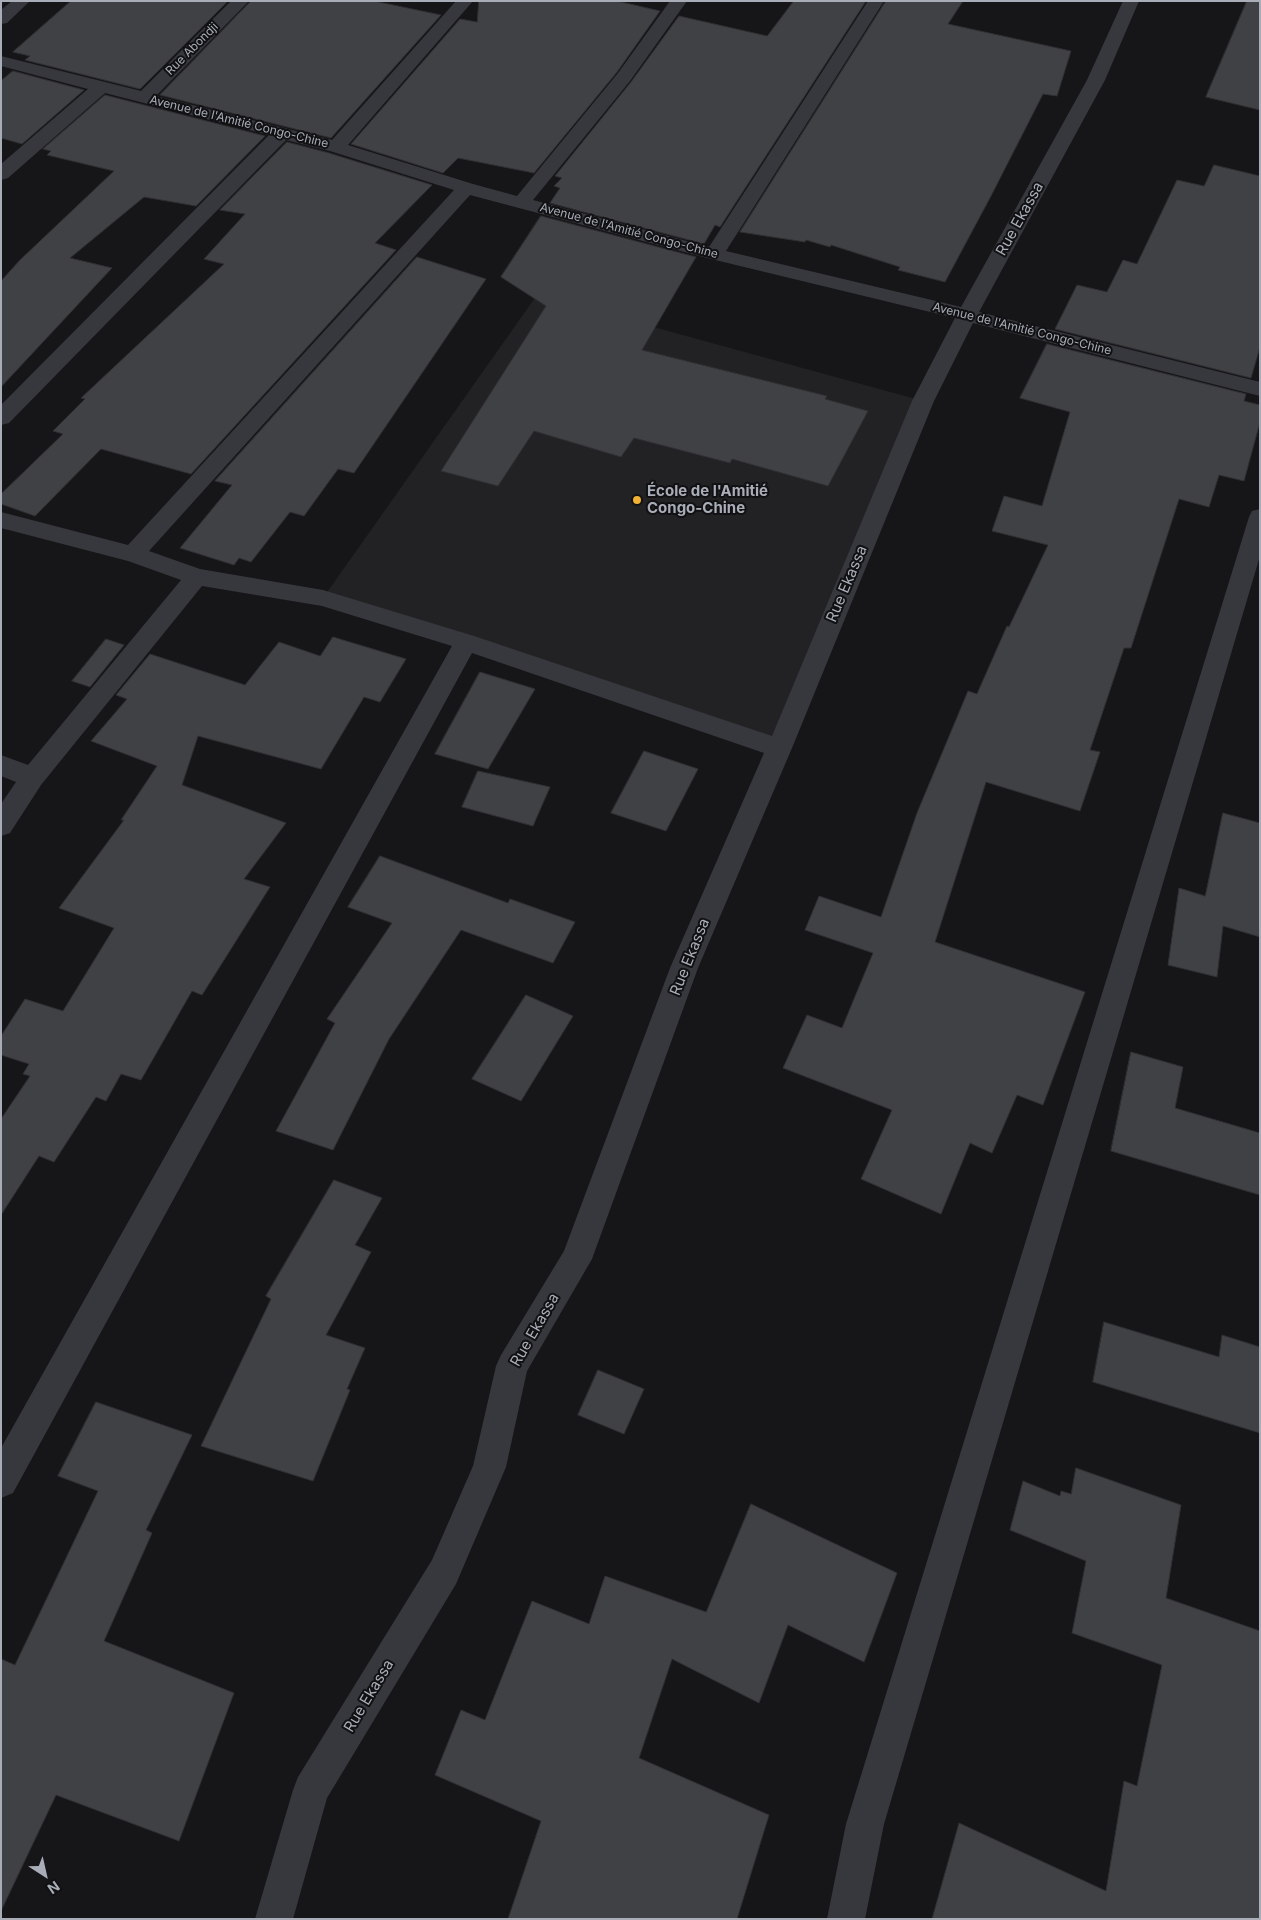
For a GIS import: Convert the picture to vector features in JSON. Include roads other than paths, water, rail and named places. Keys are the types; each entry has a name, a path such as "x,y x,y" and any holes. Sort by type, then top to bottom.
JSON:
{"street":[{"path":"1,19 22,1"},
{"name":"Rue Abondji","path":"144,98 241,1"},
{"path":"336,147 465,1"},
{"path":"521,203 624,77 679,1"},
{"path":"714,254 876,1"},
{"name":"Rue Ekassa","path":"274,1919 311,1790 444,1572 490,1467 512,1366 577,1259 684,968 779,748 923,401 967,315 1096,80 1131,1"},
{"name":"Avenue de l'Amitié Congo-Chine","path":"1,61 336,147 466,188 714,254 967,315 1260,389"},
{"path":"1,174 101,87"},
{"path":"1,418 282,133"},
{"path":"133,554 466,188"},
{"path":"846,1919 864,1824 1260,517"},
{"path":"1,520 133,554 198,577 323,598 466,642 779,748"},
{"path":"1,826 32,778 198,577"},
{"path":"1,1481 466,642"},
{"path":"1,766 32,778"}],"place":[{"name":"École de l'Amitié Congo-Chine","path":"637,500"}]}
